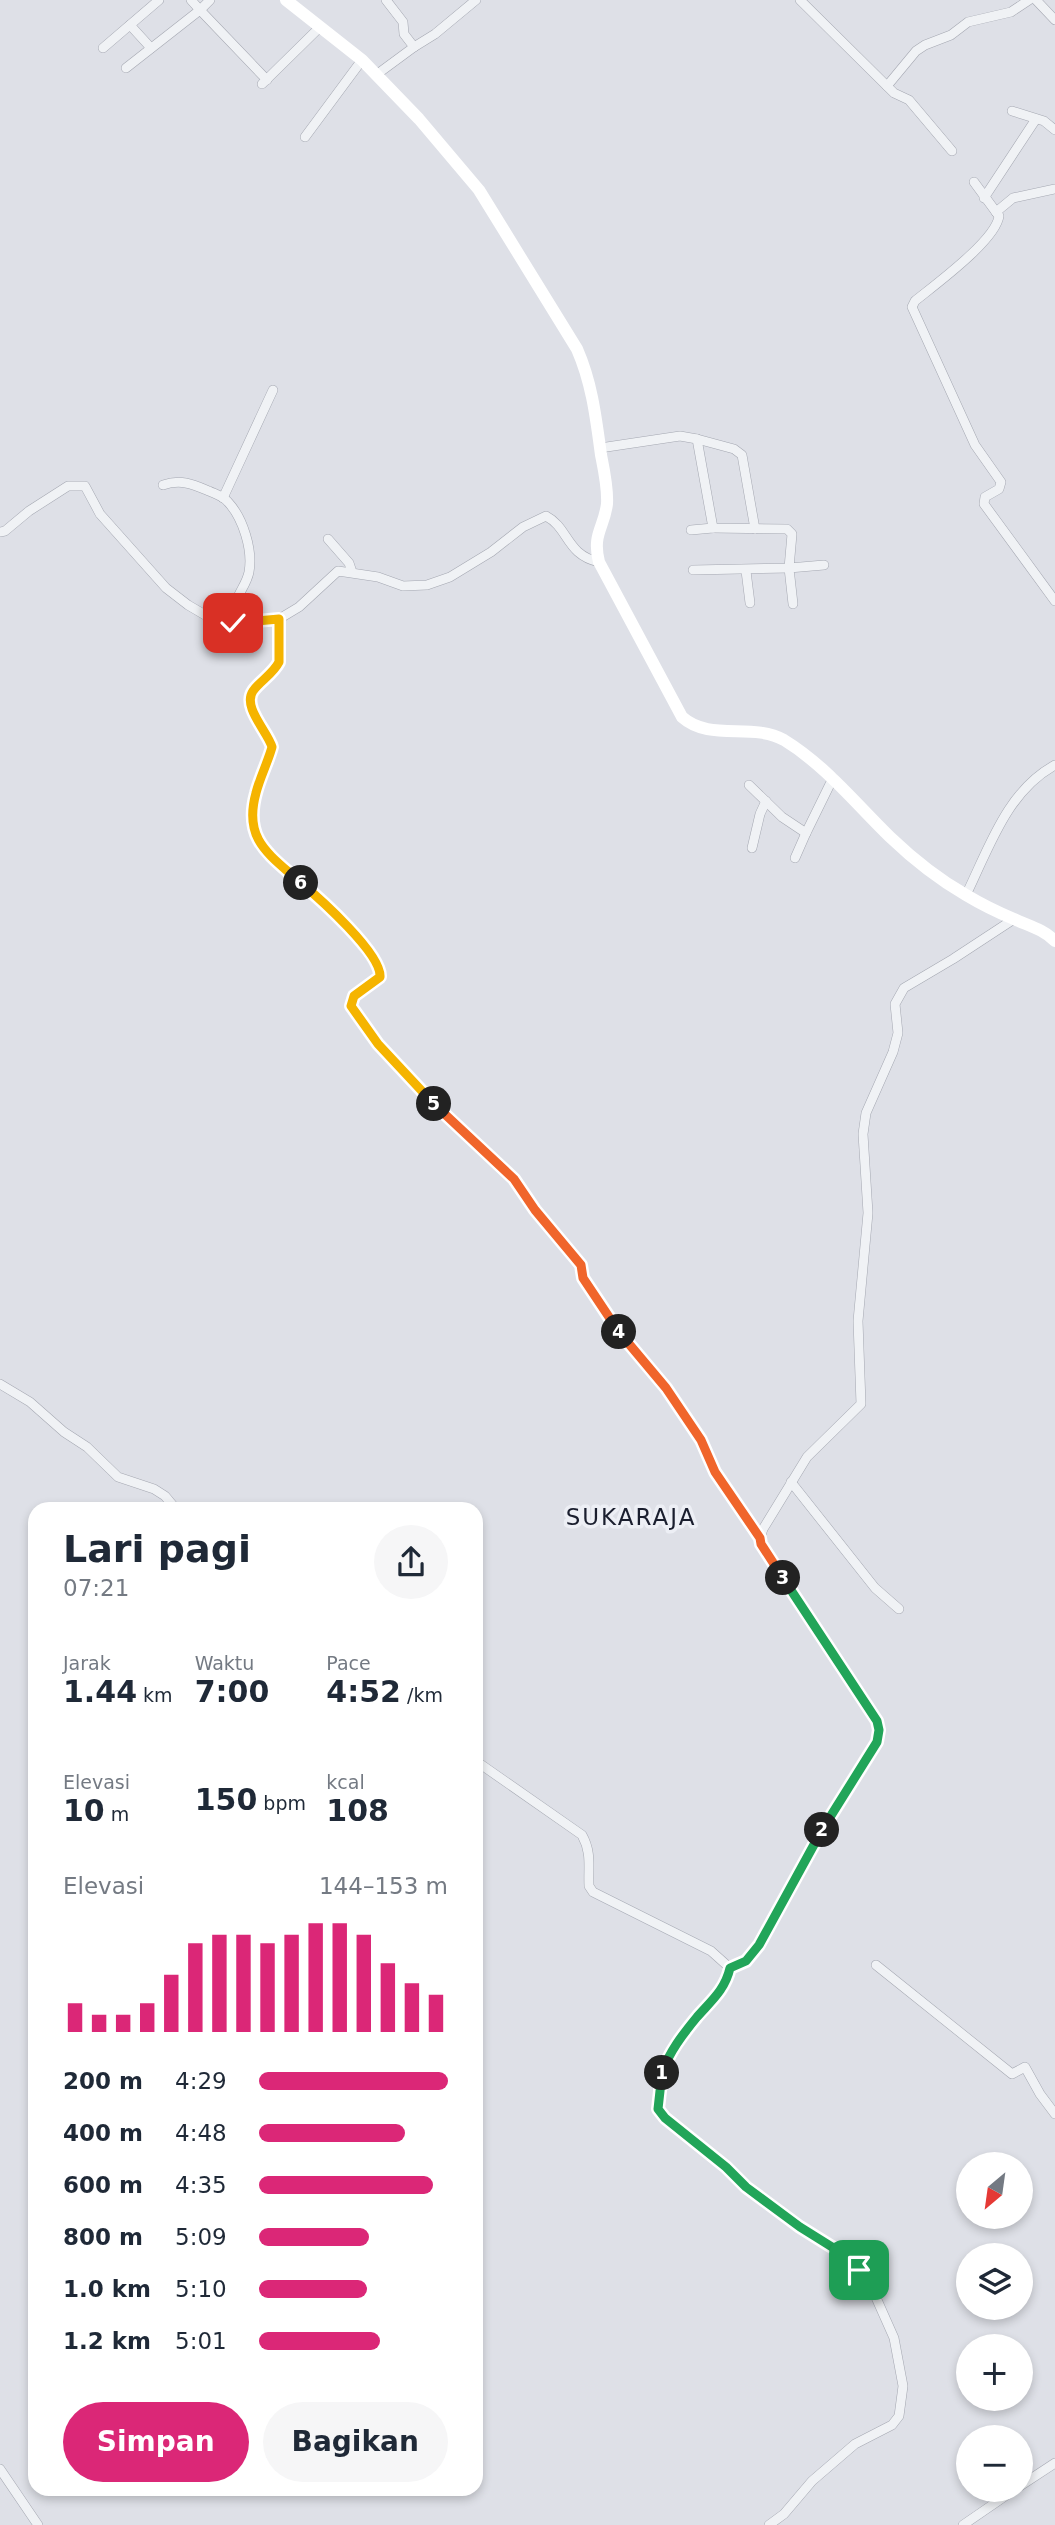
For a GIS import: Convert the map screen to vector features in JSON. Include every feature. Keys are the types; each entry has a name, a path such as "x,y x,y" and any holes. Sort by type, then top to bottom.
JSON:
{"main road":[{"path":"286,0 362,60 419,120 479,190 577,349 586,371 598,422 607,505 597,532 595,549 599,562 682,717 692,726 770,734 784,740 833,778 918,862 966,895 1014,919 1037,927 1055,942"}],"street":[{"path":"103,48 159,0"},
{"path":"191,0 265,82 319,28"},
{"path":"126,68 210,0"},
{"path":"386,0 403,22 404,34 414,47"},
{"path":"376,75 435,34 476,0"},
{"path":"800,0 894,93 909,100 952,151"},
{"path":"887,86 916,51 925,45 951,36 967,23 1011,12 1029,0"},
{"path":"1036,0 1055,20"},
{"path":"130,25 151,48"},
{"path":"305,137 362,60"},
{"path":"1012,111 1036,119 1055,130"},
{"path":"984,198 1036,119"},
{"path":"974,182 999,216 997,224 985,241 915,301 912,307 975,445 1001,482 999,489 985,497 984,503 1055,601"},
{"path":"996,212 1013,198 1055,189"},
{"path":"223,498 273,390"},
{"path":"600,448 680,436 734,449 742,455 755,529"},
{"path":"697,439 713,528"},
{"path":"163,485 183,481 223,498 231,505 240,522 250,557 249,573 236,601 233,623"},
{"path":"0,532 68,486 85,486 100,514 166,588 216,622 233,623 279,619 299,607 338,571 378,578 403,586 427,585 450,577 491,552 523,527 546,516 557,522 564,538 586,559 599,562"},
{"path":"691,530 713,528 790,531 793,536 789,568 793,604"},
{"path":"328,539 349,563 352,572"},
{"path":"693,570 824,565"},
{"path":"746,570 750,603"},
{"path":"279,619 279,662 252,692 250,699 272,747 256,793 251,821 258,842 342,920 371,957 380,971 380,977 354,996 351,1006 354,1013 378,1044 439,1109 514,1179 535,1210 581,1265 583,1278 620,1333 666,1388 701,1440 715,1472 877,1721 879,1736 813,1845 759,1945 746,1961 730,1968"},
{"path":"966,895 1009,807 1040,773 1055,765"},
{"path":"795,858 833,778"},
{"path":"749,786 782,817 806,833"},
{"path":"752,848 766,801"},
{"path":"760,1538 807,1457 861,1404 858,1321 868,1213 863,1134 866,1113 895,1043 898,1019 895,1004 904,988 1014,919"},
{"path":"0,1384 30,1402 64,1432 87,1447 118,1477 145,1484 170,1502"},
{"path":"791,1482 875,1588 899,1609"},
{"path":"483,1766 582,1835 587,1843 591,1866 589,1886 593,1892 711,1951 730,1968"},
{"path":"876,1965 1012,2074 1024,2067 1055,2114"},
{"path":"730,1968 719,1994 667,2058 660,2078 658,2109 746,2187 800,2227 848,2257 874,2293 886,2316 902,2372 902,2402 899,2416 892,2425 855,2444 812,2481 775,2524"},
{"path":"1033,2477 1055,2463"},
{"path":"0,2469 38,2525"},
{"path":"963,2525 997,2502"}],"district":[{"name":"SUKARAJA","path":"631,1517"}],"route":[{"path":"233,623 279,619 279,662 252,692 250,699 272,747 256,793 251,821 258,842 327,904 349,927 378,967 380,977 354,996 351,1006 354,1013 378,1044 439,1109 514,1179 535,1210 581,1265 583,1278 620,1333 666,1388 701,1440 715,1472 877,1721 877,1742 813,1845 759,1945 746,1961 730,1968 719,1994 667,2058 660,2078 658,2109 746,2187 800,2227 848,2257 859,2270"}]}
